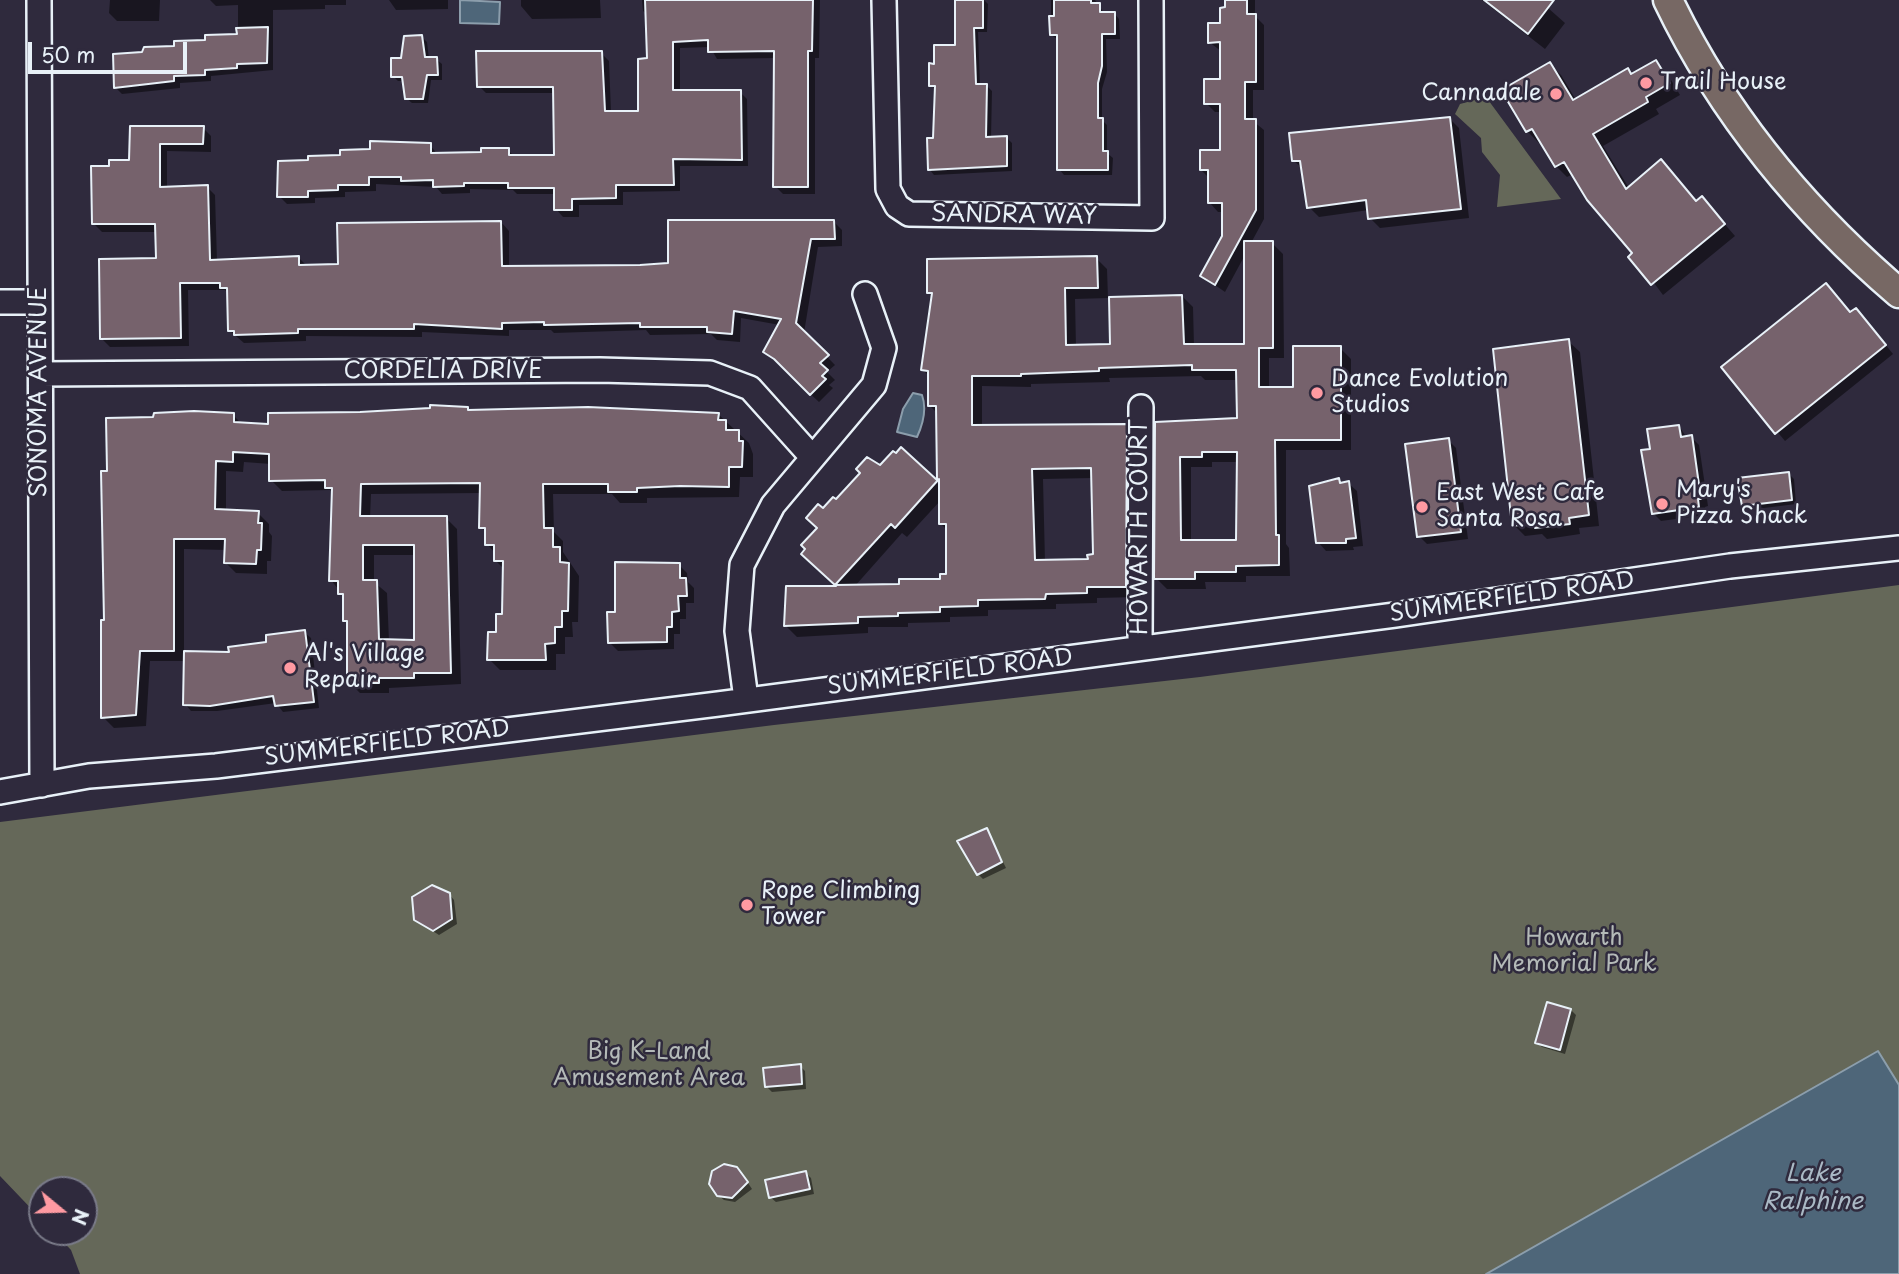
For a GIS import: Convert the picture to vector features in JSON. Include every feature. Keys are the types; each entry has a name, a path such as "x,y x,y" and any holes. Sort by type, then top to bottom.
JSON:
{"main road":[{"path":"1668,0 1693,48 1780,174 1846,248 1899,293"}],"street":[{"name":"SONOMA AVENUE","path":"39,0 42,785"},
{"name":"SANDRA WAY","path":"884,0 888,189 897,206 909,214 1152,218 1151,0"},
{"path":"746,699 737,631 743,565 773,505 874,385 884,348 865,294"},
{"path":"0,302 39,302"},
{"name":"CORDELIA DRIVE","path":"41,374 600,370 710,373 750,388 812,457"},
{"name":"HOWARTH COURT","path":"1140,647 1141,407"},
{"name":"SUMMERFIELD ROAD","path":"0,792 89,776 216,766 1395,615 1730,566 1899,548"}],"green space":[{"path":"1486,97 1561,199 1497,207 1500,175 1482,152 1481,138 1455,114 1460,104"},
{"name":"Howarth Memorial Park","path":"1899,585 1899,1274 80,1274 67,1246 98,1246 98,1176 28,1176 28,1205 0,1176 0,822 774,725 1200,677"}],"water":[{"path":"460,0 500,2 499,24 460,23"},
{"path":"913,393 922,395 924,406 923,422 917,437 897,432 903,409"},
{"name":"Lake Ralphine","path":"1878,1051 1899,1085 1899,1274 1486,1274"}],"building":[{"path":"645,0 813,0 812,51 808,51 808,187 773,187 774,51 708,52 708,40 673,42 673,90 741,90 742,160 673,159 674,185 616,185 616,198 572,199 572,210 554,210 554,188 508,188 508,183 464,183 464,186 433,187 433,180 401,181 401,177 369,177 369,185 338,185 338,190 308,191 308,197 277,197 278,161 340,155 340,150 370,149 370,141 431,143 431,153 481,152 481,148 509,148 509,155 554,155 553,87 477,87 476,51 602,51 605,111 638,111 638,59 647,58"},
{"path":"955,0 983,0 983,28 974,28 976,84 987,84 986,137 1007,136 1007,166 928,170 927,138 933,138 935,86 929,86 929,63 934,64 934,45 955,45"},
{"path":"1054,0 1091,0 1091,3 1100,3 1100,12 1115,12 1115,34 1102,34 1102,66 1098,83 1098,118 1103,118 1103,151 1108,151 1108,170 1057,170 1057,35 1050,35 1049,16 1054,16"},
{"path":"1225,0 1247,0 1247,14 1256,14 1256,82 1245,82 1245,119 1256,119 1256,210 1215,285 1200,276 1222,236 1222,203 1208,203 1208,170 1200,170 1200,150 1220,150 1220,104 1204,104 1204,79 1220,79 1220,42 1208,43 1208,23 1220,23 1220,8 1225,7"},
{"path":"1484,0 1554,0 1528,34"},
{"path":"268,27 267,63 237,64 237,68 205,70 205,75 174,76 174,81 114,88 113,54 142,52 144,47 174,46 174,41 205,40 205,35 237,34 236,28"},
{"path":"422,35 425,57 437,57 438,75 427,75 423,99 405,99 402,77 391,77 391,58 401,58 404,36"},
{"path":"1656,60 1670,83 1646,97 1648,102 1593,134 1626,189 1661,159 1696,201 1702,196 1725,224 1651,285 1628,257 1632,253 1587,200 1564,162 1555,167 1532,129 1526,132 1501,90 1550,62 1573,100 1628,68 1631,74"},
{"path":"1450,117 1461,209 1368,219 1366,200 1307,208 1300,161 1292,161 1289,133"},
{"path":"130,126 204,126 203,144 160,144 160,187 208,185 210,260 299,256 299,265 338,264 337,223 501,221 502,266 640,265 668,263 668,220 834,220 835,239 811,239 796,323 829,355 820,363 828,370 822,376 826,379 810,395 774,359 763,352 781,319 734,311 732,334 707,332 707,327 640,327 640,323 544,325 544,322 502,323 502,329 414,324 414,329 298,329 298,333 234,335 234,331 228,331 227,288 220,288 220,283 180,283 181,338 100,339 99,259 156,258 155,224 92,224 91,166 109,166 109,160 129,160"},
{"path":"1244,241 1273,241 1273,348 1259,348 1259,387 1293,387 1293,346 1341,346 1341,440 1275,440 1279,565 1236,566 1236,572 1195,572 1195,579 1154,579 1155,422 1237,418 1236,370 1192,370 1192,365 1099,368 1099,371 1021,376 972,376 972,425 1127,424 1126,587 1087,587 1087,593 1046,594 1045,599 978,600 978,606 940,607 940,612 858,617 858,623 784,626 786,586 836,586 801,554 805,549 801,545 817,528 806,518 818,504 823,508 833,497 836,499 860,473 856,469 867,457 880,465 893,451 896,453 901,447 937,480 936,406 928,406 928,371 921,370 932,293 927,293 927,259 1097,256 1098,288 1065,288 1066,345 1110,344 1109,297 1182,295 1184,344 1244,344","holes":["1202,452 1237,452 1236,540 1181,540 1180,457 1202,457","1091,468 1093,554 1087,555 1088,559 1035,560 1032,469","939,479 939,524 946,524 946,574 940,574 940,579 899,579 899,584 835,585 891,524 895,528"]},
{"path":"1826,283 1850,312 1856,308 1886,345 1775,434 1721,367"},
{"path":"1569,339 1589,515 1569,518 1570,524 1535,528 1534,523 1512,526 1493,349"},
{"path":"430,405 468,407 468,410 588,407 719,413 718,420 726,420 726,430 739,430 739,441 743,441 742,467 729,467 729,487 680,486 637,488 637,492 608,492 608,484 543,484 544,528 553,528 553,547 560,547 560,562 569,563 568,611 562,611 562,627 555,627 555,643 545,644 546,660 487,660 488,632 496,632 496,614 502,614 503,561 494,561 494,545 485,545 485,528 479,528 480,483 361,484 360,516 447,516 451,673 414,673 414,678 379,678 379,683 347,683 347,621 343,621 343,594 338,594 338,581 329,581 332,488 325,488 325,480 269,481 269,454 233,452 233,462 216,461 215,509 259,511 258,523 262,523 261,550 257,550 256,564 224,563 225,539 174,539 174,651 140,651 136,715 101,718 101,620 104,620 101,471 107,471 106,418 153,417 154,413 194,411 234,413 234,422 268,424 268,413 430,408","holes":["363,545 414,545 414,640 379,639 377,580 363,580"]},
{"path":"1679,425 1681,437 1692,435 1701,499 1698,499 1699,507 1652,514 1641,450 1650,449 1647,429"},
{"path":"1449,438 1461,532 1417,537 1405,444"},
{"path":"1789,472 1792,500 1742,506 1737,478"},
{"path":"1339,478 1340,483 1349,481 1356,538 1346,539 1346,543 1316,543 1309,486"},
{"path":"615,562 680,563 680,578 686,578 687,596 678,596 679,611 672,612 672,627 667,627 667,642 608,643 607,612 615,612"},
{"path":"305,630 314,702 275,706 273,696 210,706 183,705 184,651 229,652 228,647 266,642 266,635"},
{"path":"987,828 1002,862 977,875 957,841"},
{"path":"432,885 450,893 452,919 433,931 414,920 412,897"},
{"path":"1547,1002 1571,1009 1560,1050 1535,1043"},
{"path":"801,1064 802,1084 765,1087 763,1068"},
{"path":"724,1164 737,1167 748,1182 732,1198 717,1196 709,1184 712,1171"},
{"path":"806,1171 810,1189 769,1198 765,1180"}],"place":[{"name":"Trail House","path":"1646,83"},
{"name":"Cannadale","path":"1556,94"},
{"name":"Dance Evolution Studios","path":"1317,393"},
{"name":"Mary's Pizza Shack","path":"1662,504"},
{"name":"East West Cafe Santa Rosa","path":"1422,507"},
{"name":"Al's Village Repair","path":"290,668"},
{"name":"Rope Climbing Tower","path":"747,905"}],"park label":[{"name":"Big K–Land Amusement Area","path":"649,1066"}]}
